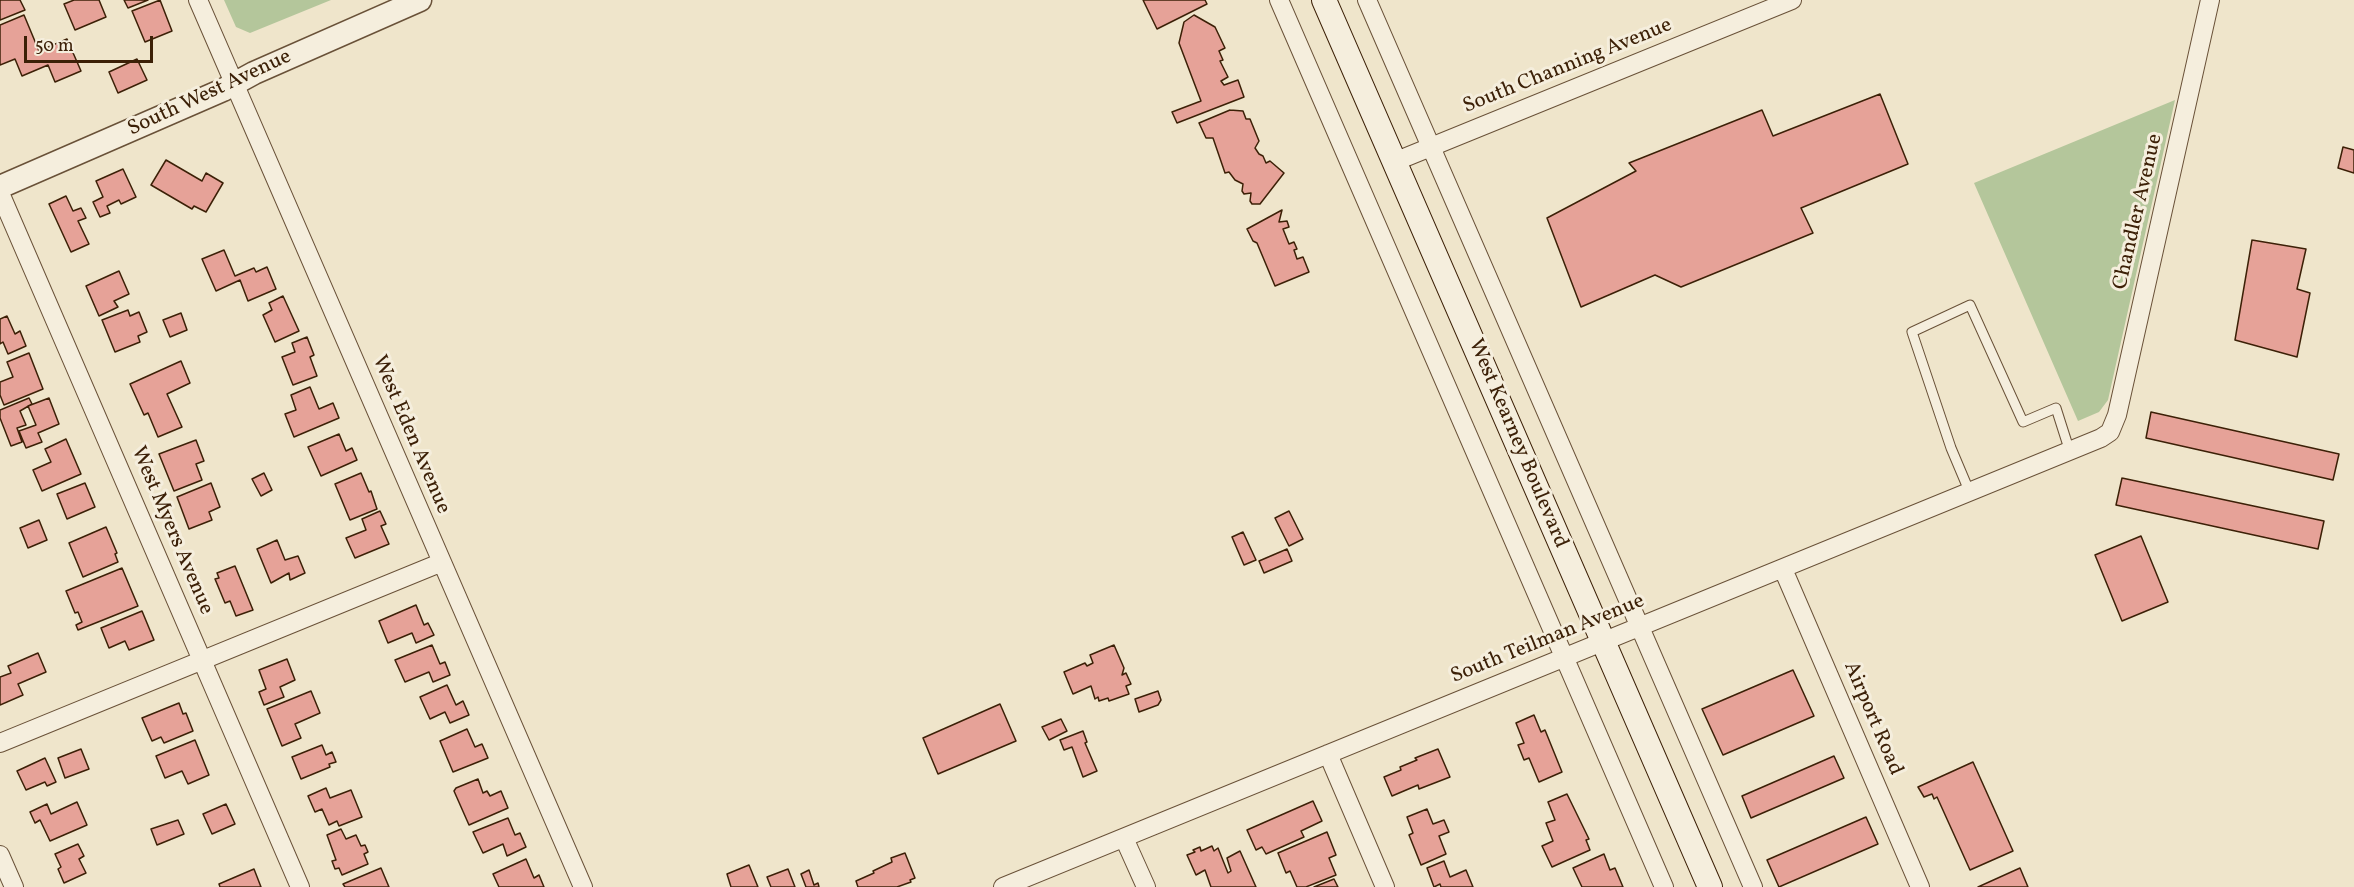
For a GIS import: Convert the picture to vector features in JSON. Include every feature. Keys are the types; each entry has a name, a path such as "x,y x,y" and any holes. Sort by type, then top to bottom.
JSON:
{"main road":[{"name":"West Kearney Boulevard","path":"1324,0 1710,887"}],"street":[{"name":"West Eden Avenue","path":"198,0 583,887"},
{"name":"South West Avenue","path":"0,187 420,0"},
{"name":"West Kearney Boulevard","path":"1279,0 1664,887"},
{"name":"West Kearney Boulevard","path":"1367,0 1753,887"},
{"name":"South Channing Avenue","path":"1394,162 1792,0"},
{"name":"Chandler Avenue","path":"2109,432 2115,423 2120,404 2210,0"},
{"name":"West Myers Avenue","path":"0,193 300,887"},
{"name":"South Teilman Avenue","path":"1002,887 2091,444 2109,432"},
{"path":"0,743 440,562"},
{"name":"Airport Road","path":"1783,569 1920,887"},
{"path":"1328,754 1385,887"},
{"path":"1124,838 1146,887"},
{"path":"0,855 14,887"}],"lane":[{"path":"1970,493 1951,448 1912,332 1970,305 2023,422 2056,408 2070,452"}],"green space":[{"path":"224,0 331,0 250,33 236,27"},
{"path":"2175,100 2108,400 2099,412 2078,421 1974,183"}],"building":[{"path":"0,0 20,0 25,10 0,20"},
{"path":"74,0 99,0 106,17 75,30 64,4"},
{"path":"124,0 148,0 128,8"},
{"path":"160,0 172,31 145,42 132,11"},
{"path":"1143,0 1205,0 1207,4 1157,29"},
{"path":"24,15 39,51 67,39 81,71 55,82 48,65 22,76 15,59 0,65 0,25"},
{"path":"1194,15 1215,27 1225,48 1219,51 1223,60 1220,61 1228,77 1221,81 1224,85 1238,80 1244,97 1177,123 1172,112 1201,101 1179,43 1184,22"},
{"path":"137,59 147,80 118,93 109,72"},
{"path":"1880,94 1908,164 1801,208 1813,233 1681,287 1655,275 1581,307 1547,218 1636,171 1629,163 1762,110 1773,136"},
{"path":"1230,110 1243,111 1246,119 1250,119 1259,141 1255,148 1266,163 1270,161 1284,173 1260,204 1252,204 1251,193 1244,194 1243,184 1235,180 1229,172 1225,173 1213,138 1206,138 1199,123"},
{"path":"2343,147 2354,150 2354,173 2338,168"},
{"path":"166,160 202,181 206,173 223,183 206,212 194,206 192,209 151,185"},
{"path":"123,169 136,197 121,204 119,200 107,206 110,213 100,217 93,202 103,197 96,181"},
{"path":"66,196 73,211 81,208 86,218 78,221 89,244 71,252 49,204"},
{"path":"1282,210 1279,222 1287,221 1289,227 1283,229 1289,244 1294,242 1297,259 1303,257 1309,272 1275,286 1257,243 1253,241 1247,229"},
{"path":"2252,240 2306,249 2297,289 2310,293 2297,357 2235,340"},
{"path":"224,250 235,276 254,268 256,272 267,267 276,289 248,301 240,280 216,291 202,259"},
{"path":"119,271 129,294 114,301 118,307 99,316 86,286"},
{"path":"283,296 299,331 275,342 263,315 272,310 269,303"},
{"path":"128,310 130,316 139,312 147,332 138,336 140,342 115,352 102,320"},
{"path":"181,313 187,330 170,337 163,320"},
{"path":"7,316 15,334 20,331 26,346 8,354 3,342 0,344 0,319"},
{"path":"307,337 314,355 310,357 317,376 293,385 282,357 295,352 292,343"},
{"path":"29,353 43,389 4,405 0,395 0,382 13,377 7,362"},
{"path":"181,361 190,383 167,394 182,427 158,437 148,413 144,415 130,384"},
{"path":"310,387 319,409 333,403 339,418 294,437 285,414 296,410 291,395"},
{"path":"29,398 32,404 20,411 26,425 17,428 22,442 11,446 0,418 0,410"},
{"path":"49,398 59,424 38,433 42,442 26,448 19,431 36,425 28,406"},
{"path":"2151,412 2339,454 2333,480 2146,438"},
{"path":"339,434 346,451 352,448 357,460 321,476 308,447"},
{"path":"66,439 81,474 42,491 33,470 51,462 45,449"},
{"path":"196,440 204,461 196,464 202,480 174,491 159,454"},
{"path":"264,473 272,490 261,496 252,479"},
{"path":"361,473 369,492 371,491 377,509 350,520 335,484"},
{"path":"2122,478 2324,521 2318,549 2116,505"},
{"path":"85,483 95,507 67,519 57,494"},
{"path":"211,483 220,507 209,512 212,520 189,529 177,497"},
{"path":"380,511 386,524 381,526 389,544 355,558 346,538 366,530 362,519"},
{"path":"1289,511 1303,539 1289,546 1275,518"},
{"path":"39,520 47,540 28,548 20,528"},
{"path":"106,527 117,553 115,554 118,562 83,577 69,543"},
{"path":"1243,532 1256,560 1244,565 1232,537"},
{"path":"2141,536 2168,602 2122,621 2095,555"},
{"path":"277,540 285,560 298,556 305,573 290,580 289,573 271,583 257,549"},
{"path":"1287,549 1292,561 1264,573 1259,561"},
{"path":"235,566 253,610 236,616 230,601 225,603 215,579 219,578 217,573"},
{"path":"122,568 138,606 78,630 76,625 82,622 78,612 75,613 66,591"},
{"path":"416,605 424,625 428,623 434,635 416,643 412,633 388,643 379,621"},
{"path":"142,611 154,640 129,650 125,641 109,648 101,628"},
{"path":"432,645 440,664 445,662 450,675 433,682 429,672 405,682 395,660"},
{"path":"1114,645 1124,668 1122,675 1126,673 1131,684 1126,686 1129,694 1109,701 1108,698 1099,701 1098,697 1095,699 1091,686 1073,694 1064,672 1085,663 1087,666 1093,663 1090,655"},
{"path":"38,653 46,672 18,684 23,695 0,705 0,677 11,673 8,666"},
{"path":"287,659 295,680 280,687 284,697 264,705 259,692 266,689 259,670"},
{"path":"1793,670 1814,716 1723,755 1702,709"},
{"path":"447,685 456,705 463,701 469,715 450,723 445,712 430,719 420,697"},
{"path":"311,691 320,713 295,724 301,738 282,746 267,709"},
{"path":"1158,691 1161,700 1158,705 1139,712 1135,699"},
{"path":"179,703 193,731 164,743 161,737 152,741 142,718"},
{"path":"1000,704 1016,741 938,774 923,738"},
{"path":"1534,715 1541,732 1545,730 1562,772 1539,782 1529,758 1524,760 1518,745 1524,743 1516,723"},
{"path":"1061,719 1067,731 1049,740 1042,727"},
{"path":"467,729 475,747 482,744 488,758 453,772 440,741"},
{"path":"1083,731 1087,742 1085,743 1097,771 1083,777 1072,747 1064,750 1060,740"},
{"path":"195,740 209,775 188,784 182,771 165,778 156,756"},
{"path":"322,745 326,755 332,752 336,762 329,764 330,767 301,779 292,757"},
{"path":"81,749 89,769 65,778 58,758"},
{"path":"1438,749 1450,777 1419,789 1418,785 1392,796 1384,777 1401,770 1400,767 1417,760 1415,758"},
{"path":"1834,756 1844,778 1751,818 1742,796"},
{"path":"45,758 56,782 47,786 45,782 26,790 17,771"},
{"path":"1973,762 2013,851 1970,870 1937,797 1934,799 1932,794 1924,797 1918,787"},
{"path":"478,779 483,793 487,791 490,796 501,791 508,808 469,825 454,791"},
{"path":"326,788 330,798 351,790 362,817 339,826 337,821 329,825 322,809 315,812 308,796"},
{"path":"1567,794 1589,839 1586,840 1590,850 1552,867 1542,846 1553,841 1546,823 1555,820 1548,802"},
{"path":"1313,801 1322,821 1301,831 1304,837 1266,854 1262,847 1256,850 1247,830"},
{"path":"77,802 87,825 50,841 40,820 35,823 30,812 47,804 51,814"},
{"path":"226,804 235,824 212,834 203,814"},
{"path":"1427,809 1433,824 1444,820 1449,832 1439,836 1446,854 1421,865 1409,835 1413,833 1407,817"},
{"path":"1866,817 1878,844 1779,887 1767,860"},
{"path":"508,818 515,835 520,833 526,847 507,856 503,844 483,853 473,832"},
{"path":"178,820 184,834 157,845 151,829"},
{"path":"341,829 346,839 356,835 361,846 365,845 368,852 364,854 368,864 342,875 339,868 335,869 332,861 336,860 327,835"},
{"path":"1327,832 1336,855 1329,858 1336,875 1306,887 1297,887 1290,871 1286,873 1278,853"},
{"path":"78,844 84,856 79,859 86,873 64,883 58,869 61,867 55,854"},
{"path":"1212,846 1214,851 1218,848 1228,873 1231,871 1227,858 1240,851 1256,887 1211,887 1205,870 1196,875 1187,855 1200,847 1201,851"},
{"path":"905,853 915,878 910,880 911,882 897,887 858,887 856,881 892,862 891,858"},
{"path":"1604,854 1610,870 1615,868 1623,887 1582,887 1573,868"},
{"path":"526,859 534,878 539,875 544,887 499,887 493,874"},
{"path":"1444,861 1450,877 1466,870 1473,887 1441,887 1440,884 1434,887 1427,868"},
{"path":"749,865 758,887 731,887 727,874"},
{"path":"381,868 389,887 345,887 343,884"},
{"path":"2020,868 2028,887 1978,887"},
{"path":"254,869 261,887 220,887 219,884"},
{"path":"788,869 795,887 771,887 767,877"},
{"path":"809,870 814,885 818,883 819,887 806,887 801,874"},
{"path":"1334,879 1338,887 1314,887"}]}
